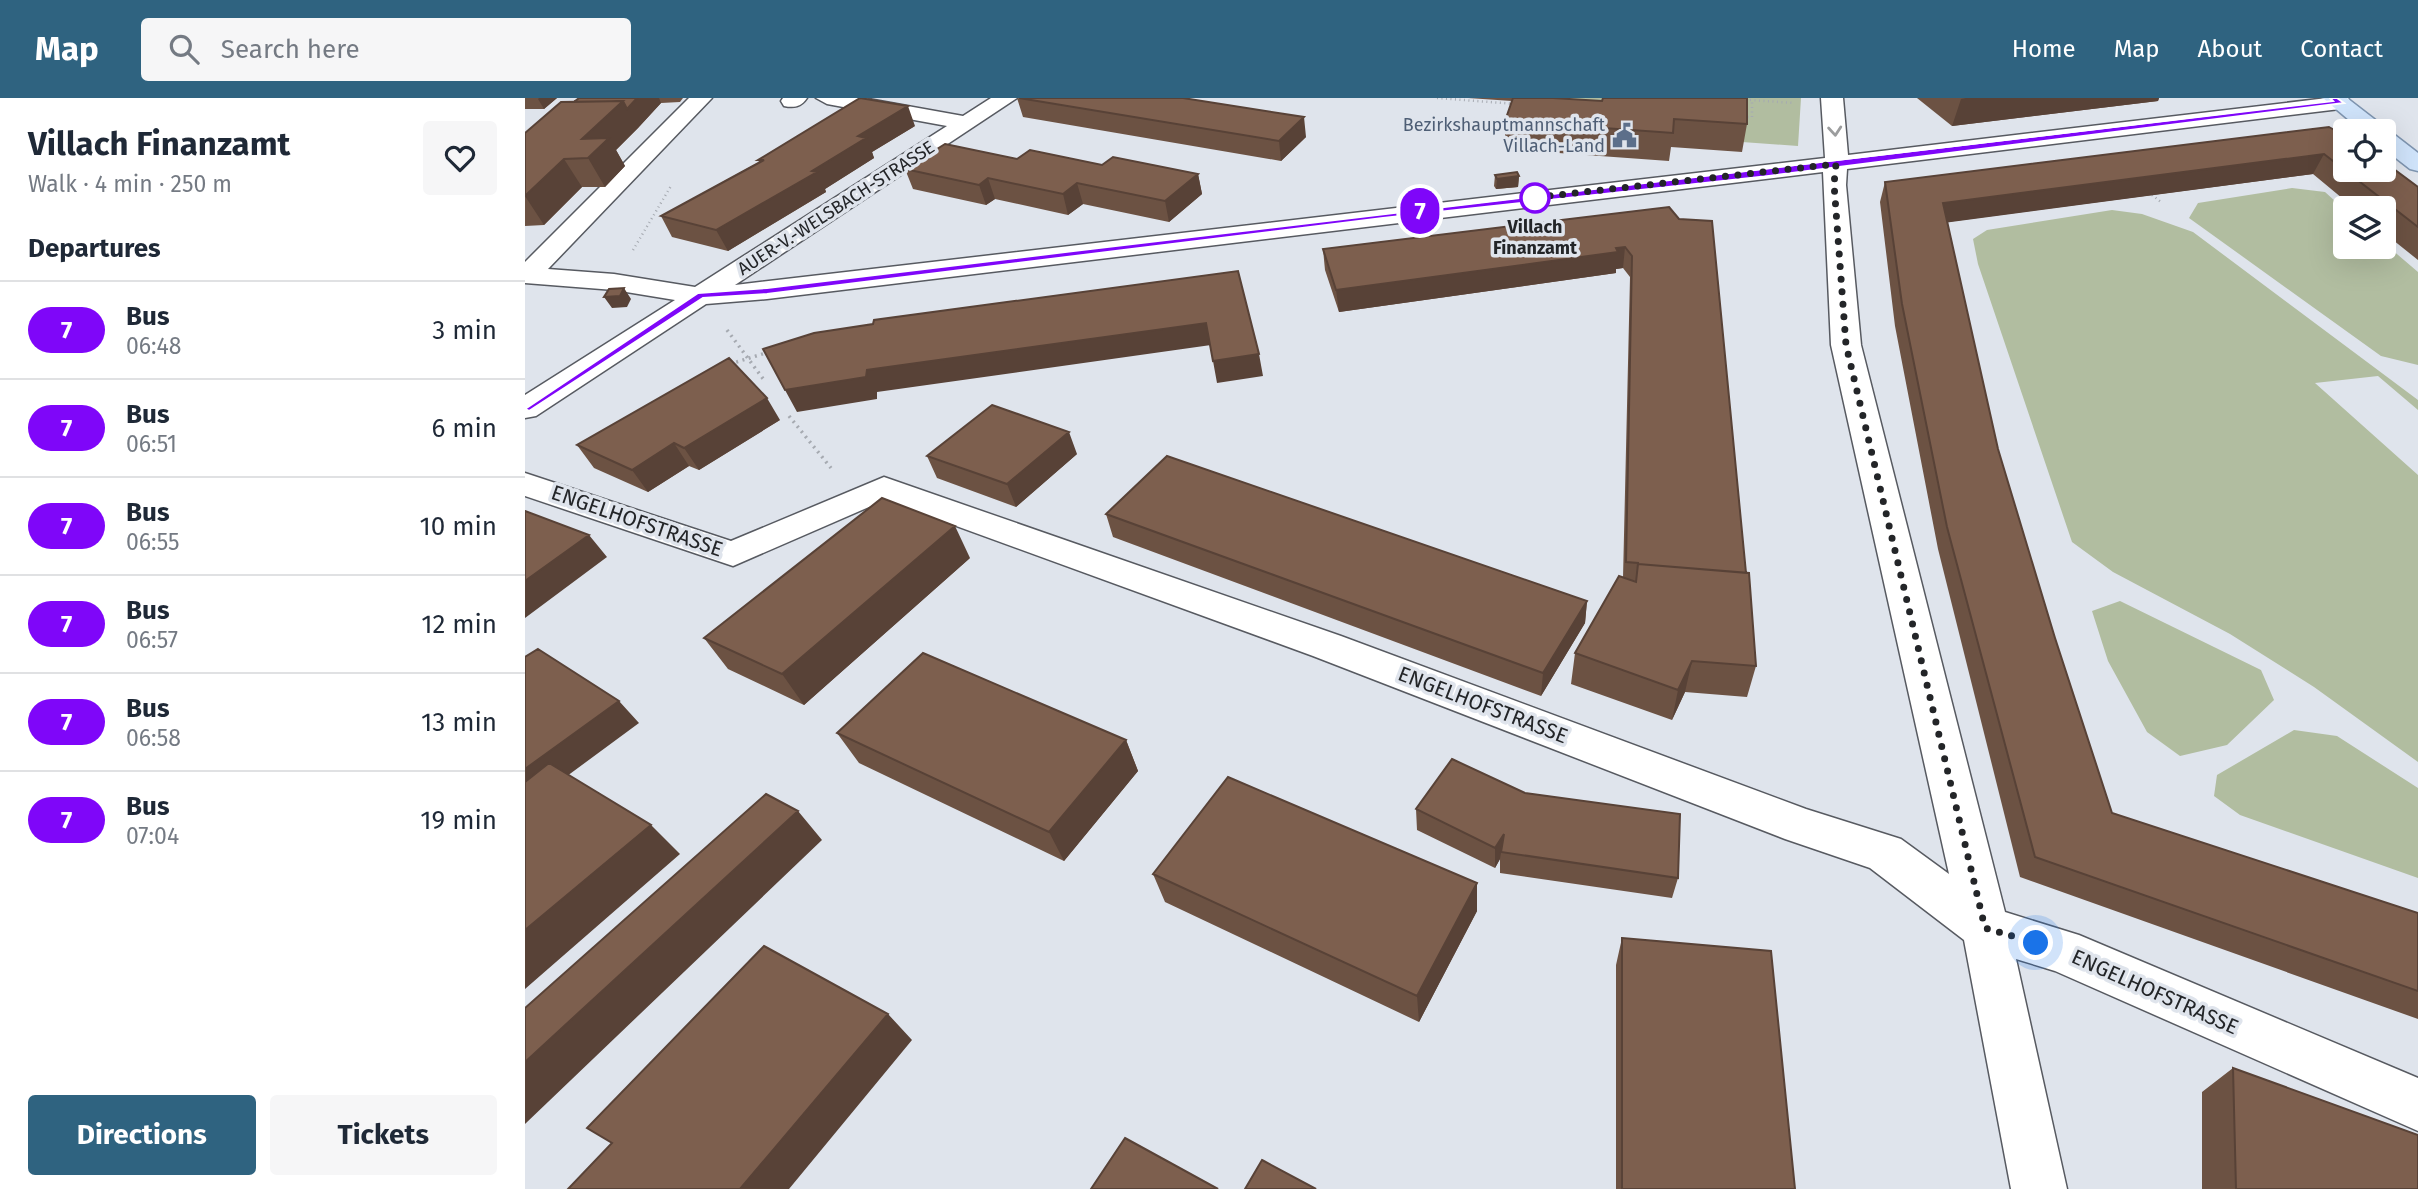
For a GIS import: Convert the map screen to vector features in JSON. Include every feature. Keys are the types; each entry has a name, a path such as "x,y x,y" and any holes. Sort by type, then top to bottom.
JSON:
{"main road":[{"path":"2337,100 2361,119"},
{"path":"2396,147 2418,164"}],"street":[{"path":"526,275 701,98"},
{"path":"827,98 912,109 966,123"},
{"name":"AUER-V.-WELSBACH-STRASSE","path":"525,409 1006,98"},
{"path":"1832,98 1836,164 1834,184 1846,345 1985,928 2039,1189"},
{"path":"526,275 626,284 701,296 767,291 1383,215 1836,164 2337,100"},
{"name":"ENGELHOFSTRASSE","path":"525,484 733,554 884,488 1327,646 1801,826 1885,853 1985,928 2062,951 2418,1105"}],"path":[{"path":"1437,98 1518,104"},
{"path":"1745,99 1802,104"},
{"path":"1739,117 1752,117 1752,100"},
{"path":"631,254 670,187"},
{"path":"2152,195 2161,201"},
{"path":"724,327 764,380"},
{"path":"726,365 776,349"},
{"path":"789,416 833,469 884,488"}],"green space":[{"path":"1525,98 1801,98 1798,146 1742,142"},
{"path":"2292,188 2325,192 2333,199 2333,259 2396,259 2396,253 2418,272 2418,365 2381,356 2189,218 2198,203"},
{"path":"2112,210 2142,214 2193,232 2418,400 2418,410 2378,376 2315,383 2418,475 2418,762 2314,687 2230,634 2113,572 2072,542 1978,264 1973,239 1987,230"},
{"path":"2120,601 2261,670 2274,700 2227,745 2180,756 2147,732 2108,661 2092,611"},
{"path":"2294,730 2337,736 2418,788 2418,878 2240,815 2214,796 2217,775"}],"building":[{"path":"579,98 637,98 627,109 623,101 574,102"},
{"path":"860,98 908,106 858,136 866,138 812,171 817,172 716,230 661,216 764,160 758,160"},
{"path":"1019,98 1183,98 1304,117 1279,141"},
{"path":"1513,98 1602,101 1603,98 1747,98 1747,124 1674,119 1673,133 1505,121"},
{"path":"623,101 582,139 609,138 588,158 564,159 525,196 525,133 561,102"},
{"path":"2329,127 2333,129 2333,161 2324,154 1943,203 1998,449 2112,813 2418,913 2418,991 2035,857 1947,527 1902,304 1885,182"},
{"path":"945,144 1017,159 1030,150 1102,165 1113,157 1198,174 1165,201 1077,183 1063,194 988,178 979,185 905,169"},
{"path":"2396,171 2418,187 2418,227 2396,210 2396,196 2378,196 2360,182 2396,182"},
{"path":"1517,172 1519,176 1497,179 1495,175"},
{"path":"1669,207 1679,219 1712,221 1746,573 1638,564 1637,573 1638,563 1626,562 1632,256 1625,247 1616,248 1618,252 1336,290 1323,249"},
{"path":"1238,271 1259,354 1213,361 1206,323 867,370 866,377 785,390 763,349 814,333 873,324 874,320"},
{"path":"624,288 620,296 604,297 609,289"},
{"path":"729,358 767,398 684,448 674,443 632,470 577,445"},
{"path":"992,405 1069,432 1007,484 927,456"},
{"path":"1167,456 1587,601 1543,673 1106,514"},
{"path":"882,498 955,526 782,674 704,638"},
{"path":"525,511 589,535 525,581"},
{"path":"1638,564 1749,573 1756,666 1692,661 1678,690 1575,653 1619,576 1636,582"},
{"path":"538,649 619,701 525,769 525,657"},
{"path":"923,653 1126,740 1049,832 837,733"},
{"path":"1452,759 1525,793 1680,814 1678,878 1501,852 1504,834 1495,848 1416,809"},
{"path":"549,763 651,825 525,930 525,782"},
{"path":"1228,777 1477,883 1417,996 1153,874"},
{"path":"766,794 798,811 525,1062 525,1008"},
{"path":"1622,938 1771,951 1795,1189 1622,1189"},
{"path":"764,946 888,1014 740,1189 568,1189 612,1143 587,1128"},
{"path":"2233,1068 2418,1135 2418,1189 2236,1189"},
{"path":"1125,1138 1218,1189 1091,1189"},
{"path":"1262,1160 1316,1189 1245,1189"}],"bus line":[{"name":"7","path":"525,409 701,296 767,291 1383,215 1769,173 2340,103 2334,98"}],"place":[{"name":"Bezirkshauptmannschaft Villach-Land","path":"1625,135"},
{"name":"Villach Finanzamt","path":"1535,198"}],"route":[{"path":"1535,198 1530,198 1836,164 1834,184 1846,345 1985,928 2036,943"}]}
